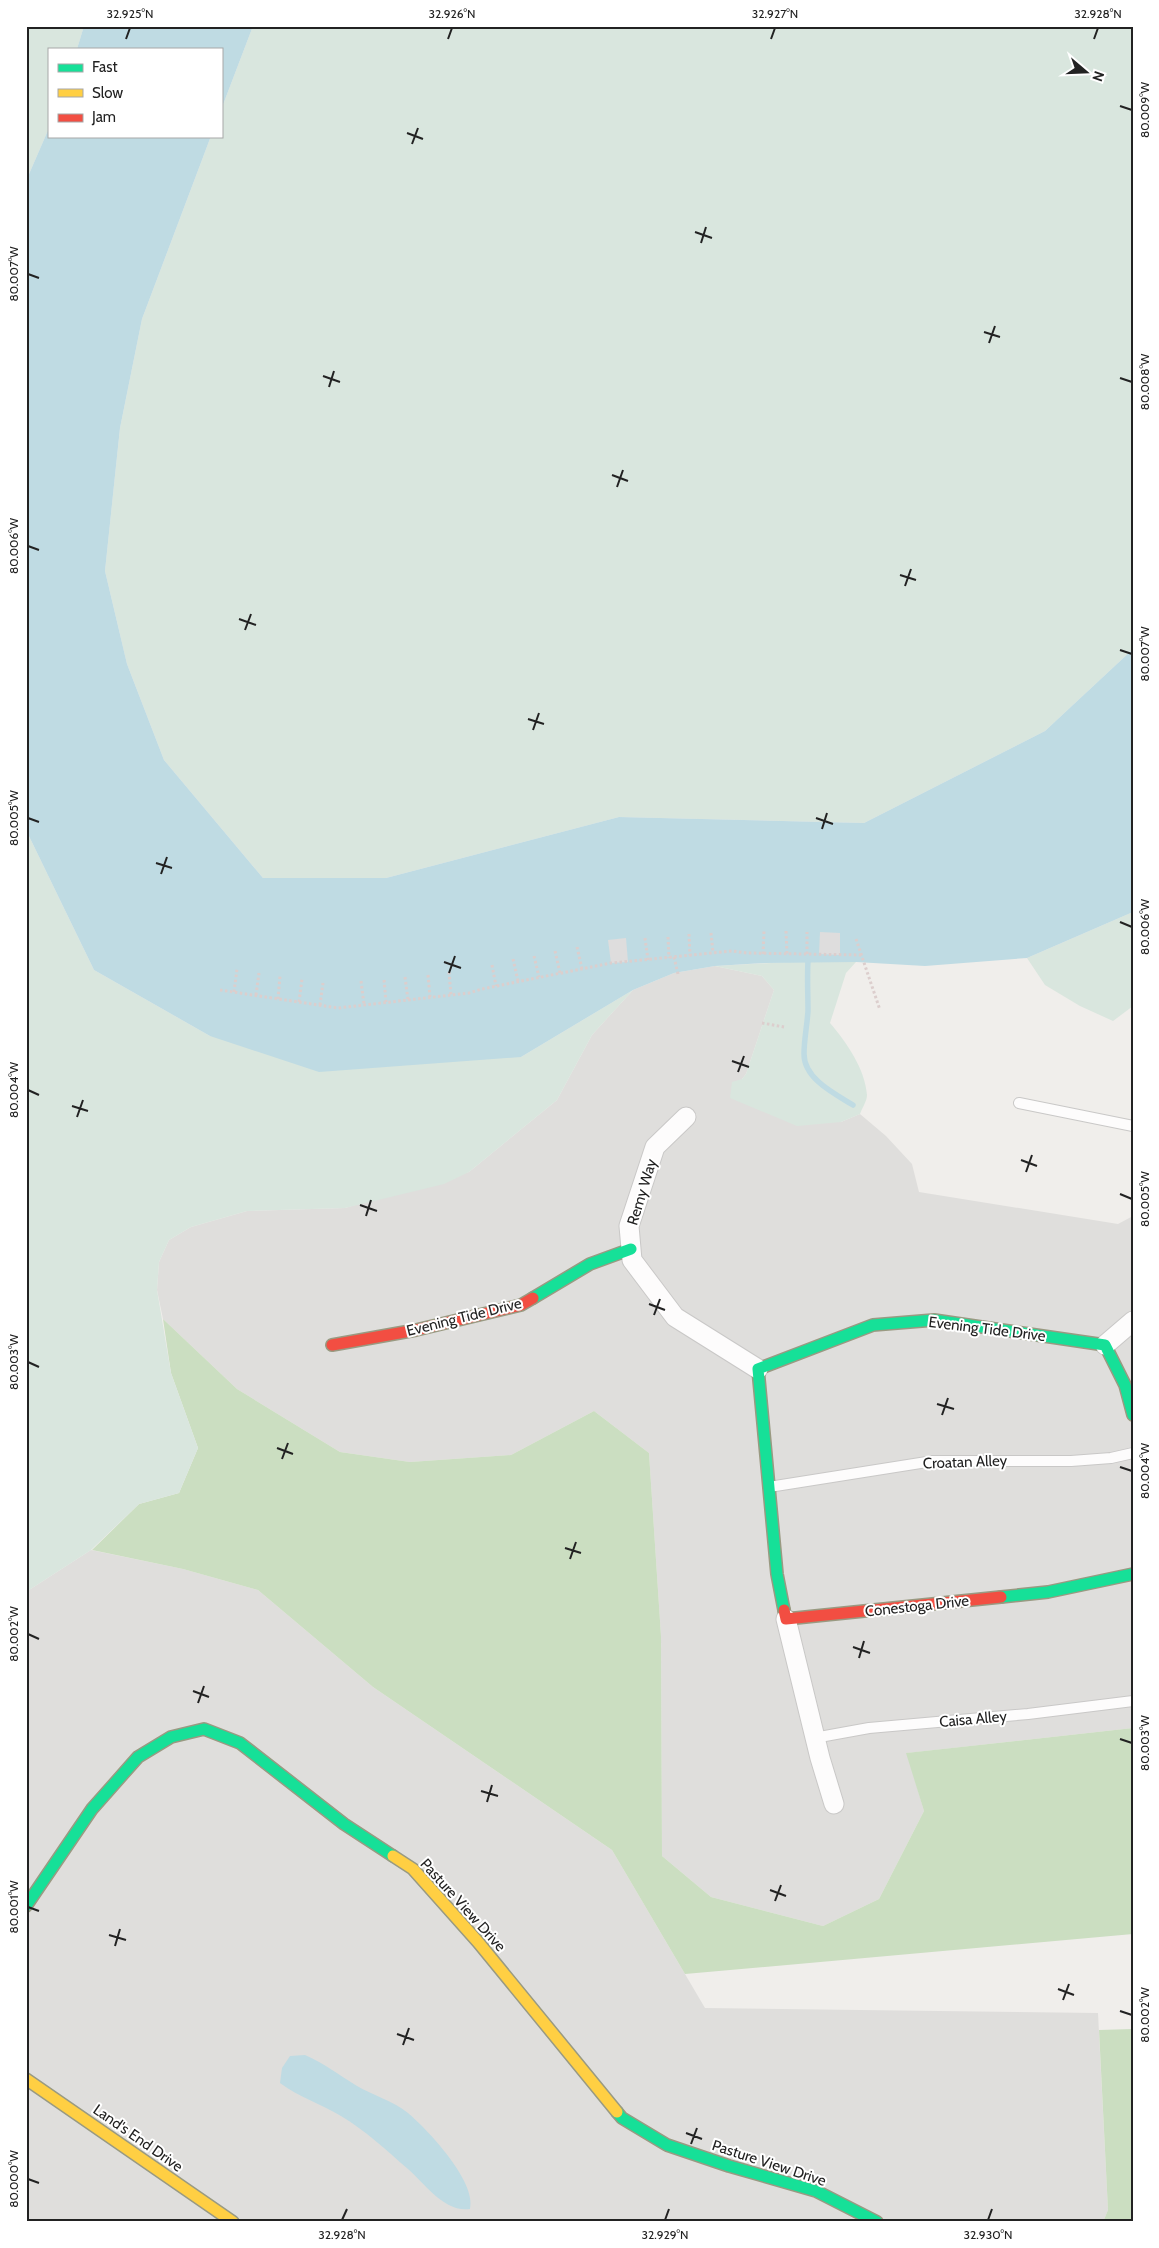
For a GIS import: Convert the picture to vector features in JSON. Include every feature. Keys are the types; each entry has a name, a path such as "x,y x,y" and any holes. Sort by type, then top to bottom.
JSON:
{"street":[{"name":"Remy Way","path":"631,1249 629,1226 655,1148 686,1118"},
{"name":"Evening Tide Drive","path":"332,1345 416,1330 521,1305 590,1264 631,1249"},
{"path":"631,1249 632,1260 675,1317 758,1369 777,1574 814,1738 834,1804"},
{"name":"Evening Tide Drive","path":"758,1369 873,1325 934,1320 1105,1345"},
{"path":"1133,1321 1105,1345 1125,1385 1133,1415"},
{"name":"Conestoga Drive","path":"786,1619 1048,1592 1133,1574"},
{"name":"Pasture View Drive","path":"26,1906 92,1809 138,1758 171,1737 204,1729 240,1743 344,1824 413,1868 478,1942 622,2118 666,2145 728,2166 816,2191 877,2222"},
{"name":"Land's End Drive","path":"26,2079 233,2222"}],"lane":[{"path":"1018,1103 1133,1126"},
{"name":"Croatan Alley","path":"769,1487 933,1461 1071,1461 1111,1458 1133,1453"},
{"name":"Caisa Alley","path":"814,1738 869,1728 1028,1714 1133,1701"}],"path":[{"path":"763,954 764,931"},
{"path":"786,931 787,954"},
{"path":"807,954 808,932"},
{"path":"711,933 713,953"},
{"path":"689,934 690,955"},
{"path":"668,936 669,958"},
{"path":"645,938 648,960"},
{"path":"856,939 880,1010"},
{"path":"577,947 582,969"},
{"path":"555,951 560,973"},
{"path":"220,990 338,1008 469,993 518,981 582,969 690,955 732,951 763,954 862,956"},
{"path":"534,956 539,977"},
{"path":"674,957 678,974"},
{"path":"513,959 518,981"},
{"path":"492,964 496,986"},
{"path":"234,992 237,969"},
{"path":"448,972 451,995"},
{"path":"256,995 258,973"},
{"path":"428,975 430,997"},
{"path":"278,999 280,976"},
{"path":"405,977 408,1000"},
{"path":"299,1002 302,978"},
{"path":"384,980 386,1002"},
{"path":"362,981 364,1004"},
{"path":"320,1005 323,982"},
{"path":"762,1023 784,1027"}],"shaded area":[{"path":"26,26 84,26 77,48 48,48 48,130 26,181"},
{"path":"253,26 1133,26 1133,649 1045,731 864,823 619,817 386,878 263,878 164,760 127,664 105,571 120,428 142,319 210,138 222,138 222,107"},
{"path":"26,830 94,970 210,1036 521,1057 633,990 592,1035 557,1100 469,1172 444,1184 345,1208 247,1211 191,1227 169,1240 159,1262 157,1290 171,1373 198,1448 179,1493 139,1504 91,1550 26,1592"},
{"path":"1133,912 1133,1006 1113,1021 1080,1006 1045,985 1027,958"},
{"path":"808,961 856,962 846,973 830,1023 843,1039 859,1066 866,1085 867,1095 860,1114 841,1122 797,1126 730,1098 732,1082 742,1079 746,1074 774,990 762,976 715,966"},
{"path":"715,966 762,976 774,990 746,1074 742,1079 841,1122 860,1114 886,1136 912,1164 919,1192 1118,1224 1133,1216 1133,1728 907,1753 924,1811 879,1899 823,1926 711,1897 662,1856 661,1636 649,1453 594,1411 511,1455 410,1462 340,1452 237,1389 163,1319 157,1290 159,1262 169,1240 191,1227 247,1211 345,1208 469,1172 557,1100 592,1035 633,990 674,973"},
{"path":"91,1550 183,1569 258,1590 373,1687 612,1850 705,2008 1098,2013 1108,2210 1103,2222 26,2222 26,1592"}],"green space":[{"path":"163,1319 237,1389 340,1452 410,1462 511,1455 594,1411 649,1453 661,1636 662,1856 711,1897 823,1926 879,1899 924,1811 906,1753 1133,1728 1133,1934 685,1974 612,1850 373,1687 258,1590 183,1569 92,1550 139,1504 179,1493 198,1448 171,1373"},
{"path":"1133,2029 1133,2222 1103,2222 1108,2210 1099,2030"}],"water":[{"path":"84,26 253,26 222,107 222,48 77,48"},
{"path":"48,130 48,138 210,138 142,319 120,428 105,571 127,664 164,760 263,878 386,878 619,817 864,823 1045,731 1133,649 1133,912 1027,958 925,966 856,962 766,963 715,966 674,973 633,990 521,1057 319,1072 210,1036 94,970 26,830 26,181"},
{"path":"305,2055 325,2065 357,2086 396,2105 417,2121 459,2171 470,2198 470,2209 452,2207 444,2202 359,2128 341,2116 280,2083 282,2068 290,2056"}],"pier":[{"path":"820,932 840,933 840,955 819,954"},
{"path":"626,938 628,962 611,963 608,940"}],"waterway":[{"path":"808,961 805,1063 809,1071 822,1085 853,1105"}],"traffic: fast":[{"path":"533,1298 590,1264 631,1249"},
{"path":"784,1610 777,1574 758,1369 873,1325 934,1320 1105,1345 1125,1385 1133,1415"},
{"path":"1001,1597 1048,1592 1133,1574"},
{"path":"26,1906 92,1809 138,1757 171,1737 204,1729 240,1743 344,1824 393,1856"},
{"path":"617,2112 622,2118 667,2145 729,2166 816,2191 877,2222"}],"traffic: slow":[{"path":"393,1856 413,1869 478,1942 617,2112"},
{"path":"26,2079 233,2222"}],"traffic: jam":[{"path":"332,1345 416,1330 521,1305 533,1298"},
{"path":"784,1610 786,1619 1001,1597"}]}
